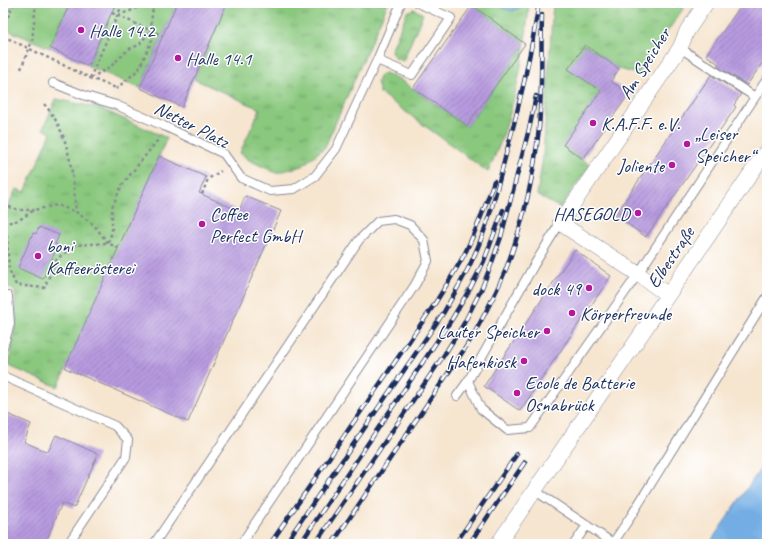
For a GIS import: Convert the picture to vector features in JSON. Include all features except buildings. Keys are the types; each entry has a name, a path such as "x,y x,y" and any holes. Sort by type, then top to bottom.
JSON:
{"street":[{"name":"Am Speicher","path":"560,223 680,48 687,31 706,3"},
{"name":"Elbestraße","path":"498,544 767,150"},
{"path":"560,223 668,295"}],"lane":[{"name":"Netter Platz","path":"54,83 86,96 116,105 224,154 241,178 270,191 294,190 315,176 336,149 369,78 401,3"},
{"path":"377,60 412,75 451,18 418,3"},
{"path":"680,48 755,97"},
{"path":"468,381 481,409 507,430 530,428 638,274 767,79"},
{"path":"154,544 359,240 378,221 394,219 410,225 424,240 428,262 415,285 240,544"},
{"name":"Am Speicher","path":"457,396 468,381 534,265 560,223"},
{"path":"3,347 10,324 8,296"},
{"path":"534,490 613,543 767,296"},
{"path":"3,376 115,426 128,440 126,457 68,544"},
{"path":"574,544 587,525"}],"path":[{"path":"3,28 14,3"},
{"path":"21,69 32,41 36,3"},
{"path":"90,78 123,3"},
{"path":"118,15 147,3"},
{"path":"116,88 139,69 152,40 152,13 156,3"},
{"path":"112,12 163,36"},
{"path":"90,78 111,66 129,49 138,45 151,30"},
{"path":"3,36 29,50 90,78 116,88"},
{"path":"116,88 116,105"},
{"path":"44,104 57,121 68,148 73,178 76,212"},
{"path":"108,243 112,232 112,207 122,185 157,141 164,126"},
{"path":"202,194 208,179 231,164"},
{"path":"3,205 19,210 34,210 57,205 76,212 94,224 108,243 118,248"},
{"path":"34,210 19,220 3,224 7,237 9,269 16,285 44,288 57,259 74,246 108,243"}],"green space":[{"path":"9,3 70,3 50,48 3,28 3,17"},
{"path":"116,3 177,3 140,88 88,66"},
{"path":"227,3 388,3 325,147 302,166 276,173 249,160 240,153 260,109 194,79"},
{"path":"471,3 529,3 525,44 472,5"},
{"path":"553,3 687,3 638,74 619,69 585,45 569,69 601,91 563,145 590,165 560,208 537,195 543,157"},
{"path":"414,9 423,14 403,61 395,58 391,51 407,12"},
{"path":"524,45 511,108 503,136 488,172 380,93 377,82 380,75 385,73 399,79 467,126"},
{"path":"56,99 99,108 167,138 58,387 9,366 16,321 15,291 3,284 3,218 16,189 25,192 51,133 43,129"}],"water":[{"path":"499,3 522,3 519,8 512,11 504,9"},
{"path":"767,459 767,544 709,544"}],"railway":[{"path":"285,544 444,312 471,263 496,193 529,60 539,3"},
{"path":"332,544 468,344 506,269 523,217 537,146 541,100 542,15"},
{"path":"315,544 444,355 463,325 481,290 501,237 536,96"},
{"path":"270,544 447,285 470,242 494,181"},
{"path":"300,544 452,319 484,261 503,210"},
{"path":"455,544 517,454"},
{"path":"469,544 525,462"}],"place":[{"name":"Halle 14.2","path":"81,30"},
{"name":"Halle 14.1","path":"178,58"},
{"name":"K.A.F.F. e.V.","path":"593,123"},
{"name":"„Leiser Speicher“","path":"687,144"},
{"name":"Joliente","path":"672,165"},
{"name":"HASEGOLD","path":"638,213"},
{"name":"Coffee Perfect GmbH","path":"202,224"},
{"name":"boni Kaffeerösterei","path":"38,256"},
{"name":"dock 49","path":"589,288"},
{"name":"Körperfreunde","path":"572,313"},
{"name":"Lauter Speicher","path":"547,331"},
{"name":"Hafenkiosk","path":"524,361"},
{"name":"Ecole de Batterie Osnabrück","path":"517,393"}]}
